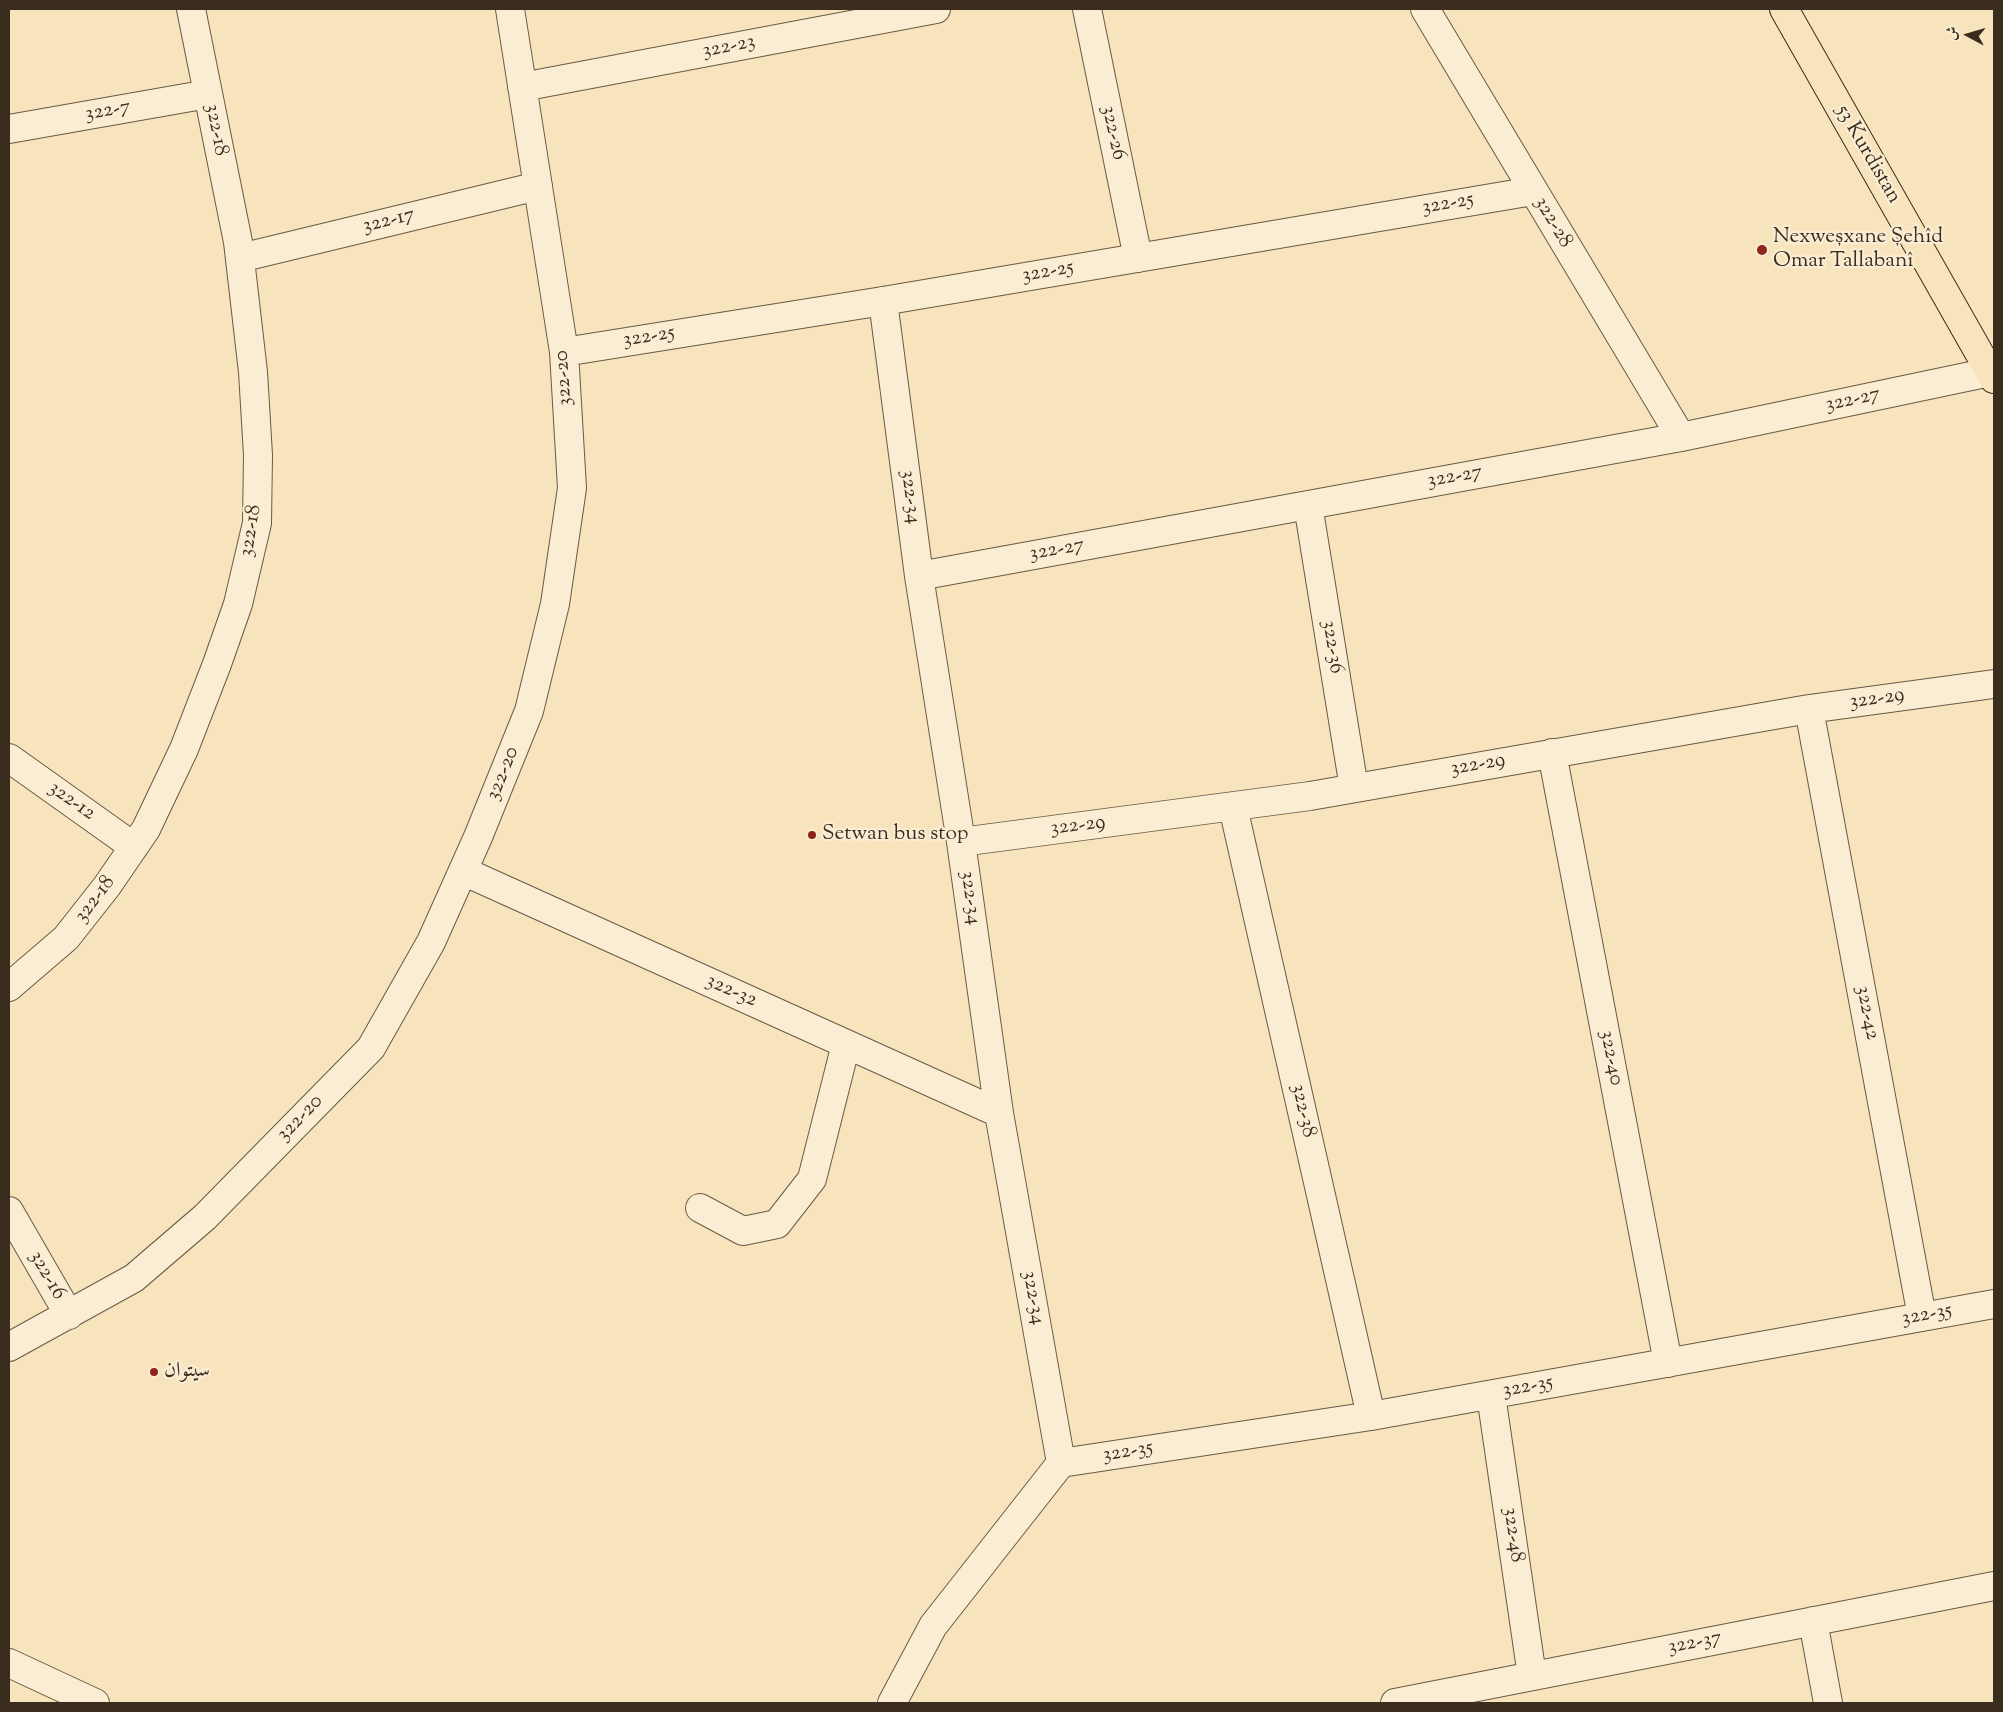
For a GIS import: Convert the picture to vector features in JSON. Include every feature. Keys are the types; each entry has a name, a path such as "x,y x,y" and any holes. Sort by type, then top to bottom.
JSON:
{"main road":[{"name":"53 Kurdistan","path":"1784,9 1992,376"}],"street":[{"name":"322-18","path":"9,987 66,938 107,886 146,829 184,749 217,664 238,604 257,522 258,455 253,372 240,258 191,9"},
{"name":"322-20","path":"9,1347 134,1278 205,1218 371,1048 431,942 463,871 529,711 555,604 572,488 564,352 510,9"},
{"name":"322-23","path":"522,88 936,9"},
{"name":"322-26","path":"1087,9 1138,258"},
{"name":"322-28","path":"1425,9 1681,437"},
{"name":"322-7","path":"9,129 208,94"},
{"name":"322-17","path":"240,258 538,186"},
{"name":"322-25","path":"564,352 1533,191"},
{"name":"322-34","path":"884,300 919,576 961,842 999,1113 1060,1463"},
{"name":"322-27","path":"919,576 1681,437 1992,376"},
{"name":"322-36","path":"1308,505 1354,788"},
{"name":"322-29","path":"961,842 1233,807 1354,788 1809,709 1994,684"},
{"name":"322-42","path":"1809,709 1922,1317"},
{"name":"322-40","path":"1552,754 1668,1363"},
{"name":"322-12","path":"9,758 134,846"},
{"name":"322-38","path":"1233,807 1371,1416"},
{"name":"322-32","path":"463,871 999,1113"},
{"path":"700,1208 743,1231 777,1224 812,1179 846,1044"},
{"name":"322-16","path":"9,1211 69,1315"},
{"name":"322-35","path":"1060,1463 1371,1416 1994,1304"},
{"name":"322-48","path":"1491,1395 1532,1676"},
{"path":"892,1703 933,1626 1060,1463"},
{"name":"322-37","path":"1395,1703 1994,1586"},
{"path":"1812,1621 1828,1703"},
{"path":"9,1663 95,1703"}],"place":[{"name":"Nexweşxane Şehîd Omar Tallabanî","path":"1762,250"},
{"name":"Setwan bus stop","path":"812,835"},
{"name":"سيتوان","path":"154,1372"}]}
